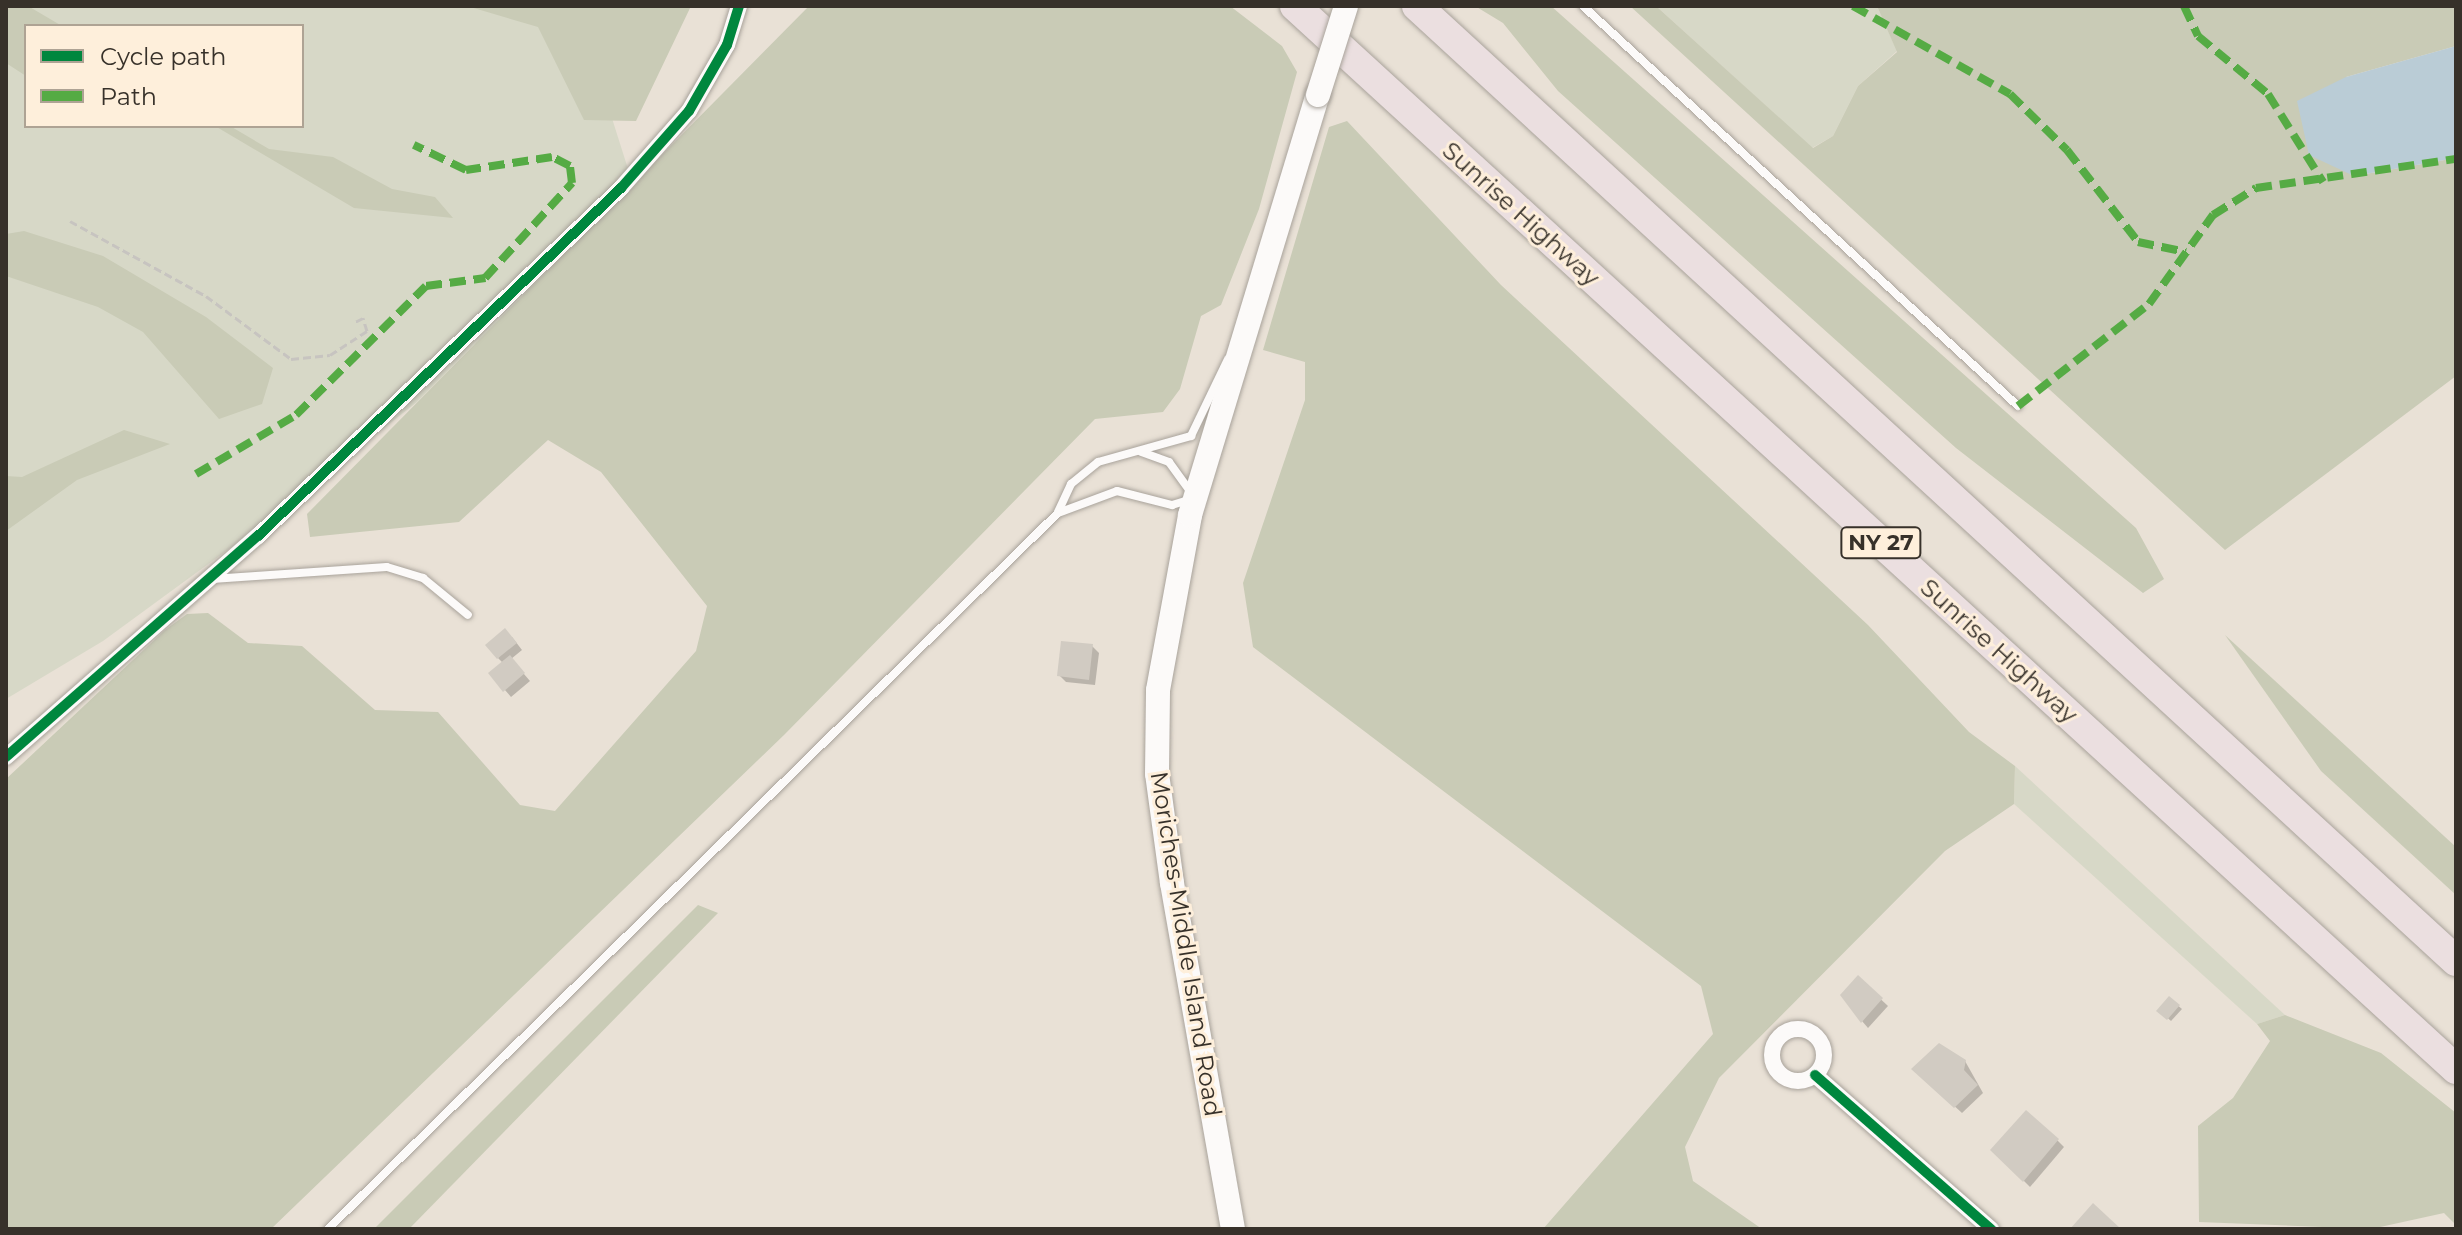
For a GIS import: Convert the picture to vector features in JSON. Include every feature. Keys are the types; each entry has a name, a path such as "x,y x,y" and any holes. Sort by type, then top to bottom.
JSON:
{"highway":[{"name":"Sunrise Highway","path":"1295,6 2456,1069"},
{"path":"1417,6 2456,961"}],"main road":[{"name":"Moriches-Middle Island Road","path":"1233,1229 1157,774 1163,651 1195,498 1346,6"}],"street":[{"path":"6,757 205,580 621,188 689,111 727,45 739,6"},
{"path":"1815,1075 1991,1229"}],"lane":[{"path":"1583,6 2018,406"},
{"path":"328,1229 1058,513 1071,484 1098,462 1191,436 1217,374 1247,333"},
{"path":"1058,513 1117,491 1172,505 1195,498 1169,462 1141,452"},
{"path":"205,580 387,567 423,578 468,615"}],"path":[{"path":"70,221 206,296 291,359 330,355 367,331 363,318 353,323"}],"green space":[{"path":"6,6 509,6 585,33 635,191 564,287 474,345 417,402 252,532 103,641 6,699"},
{"path":"6,6 28,6 59,24 24,24 24,75 6,63"},
{"path":"467,6 691,6 636,121 584,120 538,27"},
{"path":"809,6 1230,6 1282,46 1297,72 1259,209 1221,305 1201,316 1180,389 1163,412 1095,419 784,735 271,1229 6,1229 6,779 165,630 187,614 208,613 248,643 302,646 375,710 438,712 520,805 555,811 696,651 707,606 601,472 548,440 459,522 310,537 307,514"},
{"path":"1475,6 1551,6 2136,528 2164,579 2143,593 1956,448 1558,91 1503,23"},
{"path":"1630,6 1656,6 1813,148 1833,136 1858,86 1897,52 1877,6 2456,6 2456,46 2346,77 2354,176 2456,158 2456,376 2225,550"},
{"path":"1656,6 1877,6 1897,51 1858,86 1833,136 1812,148"},
{"path":"1347,121 1501,285 1868,625 1969,732 2015,766 2014,804 1945,851 1719,1078 1685,1147 1693,1181 1762,1229 1543,1229 1713,1034 1701,986 1253,647 1243,583 1305,400 1305,362 1263,350 1329,127"},
{"path":"218,128 233,128 269,149 333,157 392,189 435,197 453,218 354,208"},
{"path":"24,231 103,256 206,317 273,368 262,404 219,419 143,332 98,307 6,276 6,234"},
{"path":"124,430 170,444 77,480 6,531 6,476 22,477"},
{"path":"2225,635 2456,847 2456,895 2321,771"},
{"path":"2015,766 2285,1015 2257,1024 2014,804"},
{"path":"698,905 718,913 409,1229 374,1229"},
{"path":"2285,1015 2381,1053 2456,1113 2456,1225 2444,1213 2371,1229 2199,1222 2198,1126 2233,1098 2270,1041 2257,1024"}],"water":[{"path":"2456,46 2456,158 2354,176 2309,155 2297,101 2346,77"}],"building":[{"path":"505,628 517,643 497,659 485,645"},
{"path":"1061,641 1093,644 1089,680 1057,676"},
{"path":"510,655 525,673 503,692 488,673"},
{"path":"1858,975 1883,998 1861,1023 1840,995"},
{"path":"2169,996 2180,1005 2167,1020 2156,1011"},
{"path":"1939,1043 1966,1060 1964,1070 1978,1085 1954,1108 1911,1069"},
{"path":"2026,1110 2059,1139 2023,1182 1990,1150"},
{"path":"2093,1203 2121,1229 2070,1229"}],"marked path":[{"path":"1853,6 2010,94 2067,150 2138,242 2186,252"},
{"path":"2184,6 2198,36 2268,94 2323,182"},
{"path":"196,474 296,415 426,286 485,278 572,183 570,166 552,157 466,170 414,145"},
{"path":"2018,406 2149,304 2213,215 2256,188 2456,159"}],"cycle path":[{"path":"6,757 258,536 621,188 689,111 727,45 739,6"},
{"path":"1815,1075 1991,1229"}]}
